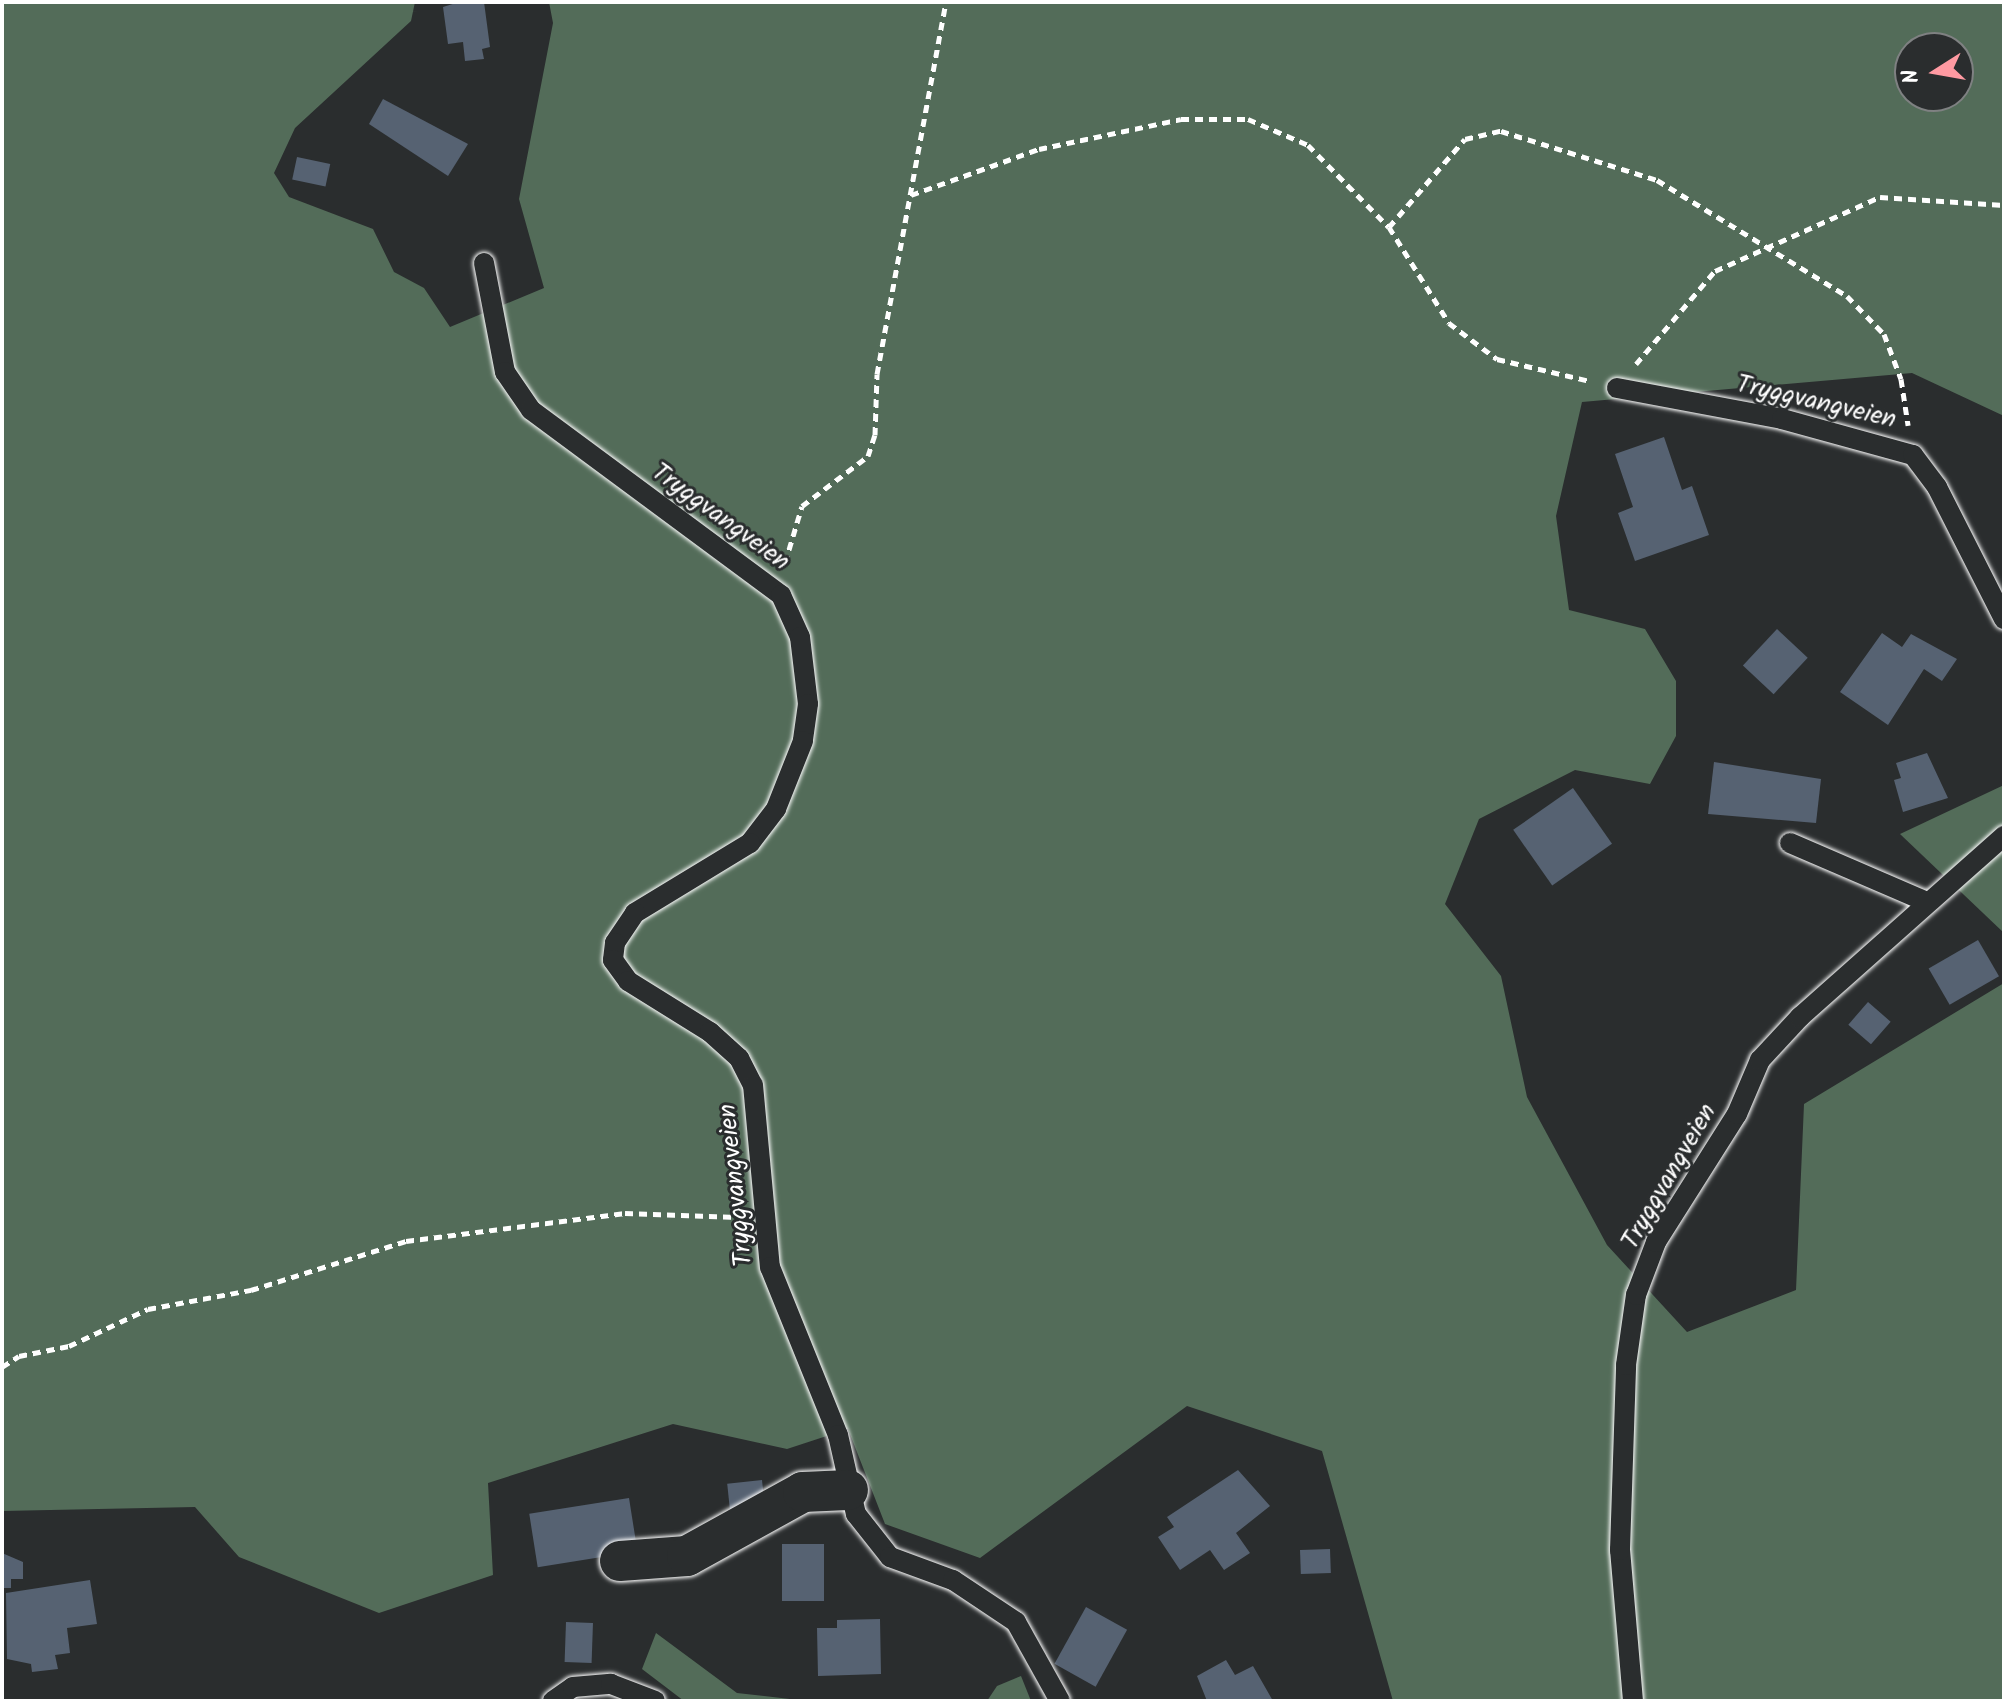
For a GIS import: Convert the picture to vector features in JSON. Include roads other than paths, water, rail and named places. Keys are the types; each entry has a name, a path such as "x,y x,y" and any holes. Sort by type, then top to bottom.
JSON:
{"street":[{"path":"620,1561 687,1556 803,1492 848,1490"}],"lane":[{"name":"Tryggvangveien","path":"484,263 505,372 531,410 781,595 800,637 808,704 803,741 781,798 750,843 635,913 615,943 613,960 628,981 710,1032 747,1072 757,1105 762,1218 770,1267 838,1435 848,1490 856,1514 890,1557 953,1580 1016,1622 1060,1701"},
{"name":"Tryggvangveien","path":"1617,388 1796,422 1913,455 1937,487 2004,619"},
{"name":"Tryggvangveien","path":"1633,1701 1620,1550 1626,1365 1636,1295 1656,1242 1737,1114 1760,1060 1927,902 2004,836"},
{"path":"1790,843 1927,902"},
{"path":"553,1701 573,1687 611,1684 655,1701"}]}
